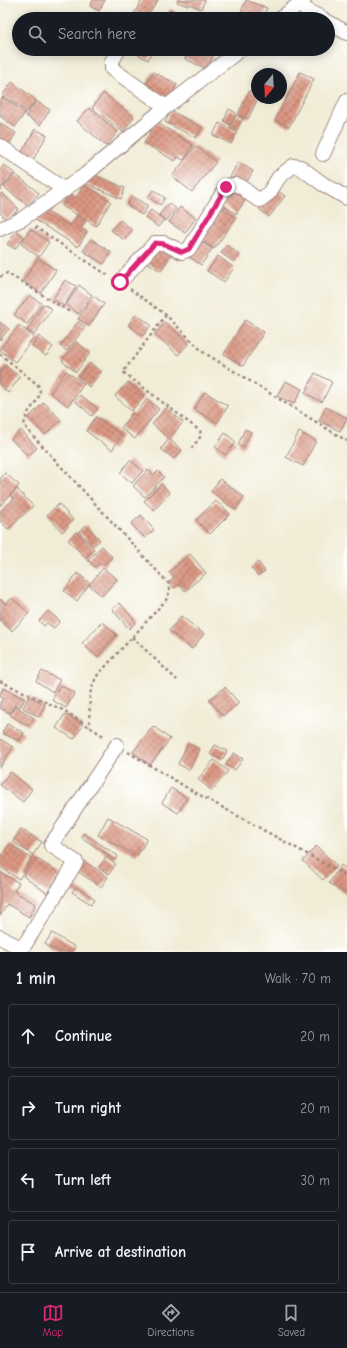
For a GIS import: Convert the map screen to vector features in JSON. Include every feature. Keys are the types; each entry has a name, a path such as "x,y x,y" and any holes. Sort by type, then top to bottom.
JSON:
{"street":[{"path":"289,12 301,2 313,12"},
{"path":"335,26 347,33"},
{"path":"115,56 112,61 112,69 166,107"},
{"path":"0,229 22,219 65,190 166,107 232,56"},
{"path":"323,154 347,101"},
{"path":"0,146 65,190"},
{"path":"120,282 155,243 164,244 182,252 189,249 226,187 232,184 240,186 253,198 260,200 269,193 279,177 293,166 300,167 323,184 347,198"},
{"path":"0,937 22,949 76,862 51,845 118,745"}],"path":[{"path":"22,219 143,297 166,315 203,352 347,441"},
{"path":"0,277 7,273 70,312"},
{"path":"166,315 123,372 200,432 201,436 191,449"},
{"path":"0,354 38,385 40,390 38,399 27,414 24,424 138,551 170,584 170,591 166,600 96,677 90,694 89,727"},
{"path":"132,638 177,680"},
{"path":"0,681 64,711 189,789 347,876"}],"building":[{"path":"93,0 105,0 99,11 90,6"},
{"path":"142,0 158,0 150,12 135,12"},
{"path":"178,0 205,0 201,9 189,4 188,6 177,2"},
{"path":"246,0 267,8 265,12 241,12"},
{"path":"170,9 176,12 168,12"},
{"path":"141,56 150,56 148,60"},
{"path":"186,56 213,56 207,69 185,59"},
{"path":"153,72 177,84 171,96 168,95 165,101 143,89"},
{"path":"300,72 314,79 289,127 275,120 283,104 287,104 287,97"},
{"path":"12,82 36,100 27,112 3,95"},
{"path":"250,90 251,104 255,104 248,119 238,114"},
{"path":"103,93 134,117 123,132 92,108"},
{"path":"3,97 25,113 15,127 0,116 0,101"},
{"path":"36,101 50,110 40,125 26,116"},
{"path":"89,108 118,132 106,146 77,121"},
{"path":"229,109 236,113 230,125 224,121"},
{"path":"171,111 202,127 196,138 165,122"},
{"path":"236,115 243,118 237,130 230,127"},
{"path":"156,122 193,145 184,160 178,157 175,161 144,143"},
{"path":"0,123 16,133 7,148 0,143"},
{"path":"219,123 237,132 231,144 213,135"},
{"path":"35,129 47,135 33,160 21,154"},
{"path":"196,146 216,162 192,192 172,176"},
{"path":"238,162 253,171 244,187 229,179"},
{"path":"4,165 14,173 0,190 0,170"},
{"path":"90,173 125,188 121,199 85,183"},
{"path":"15,174 39,193 28,206 4,187"},
{"path":"84,185 111,201 96,226 62,206 69,194 76,198"},
{"path":"231,188 246,199 236,214 220,203"},
{"path":"274,188 285,196 269,217 259,209"},
{"path":"153,190 165,198 160,205 148,197"},
{"path":"2,193 19,209 7,220 0,213 0,195"},
{"path":"132,196 148,206 142,215 127,205"},
{"path":"169,203 176,209 166,221 159,215"},
{"path":"220,206 236,218 214,249 197,237"},
{"path":"180,207 196,218 185,233 169,222"},
{"path":"41,208 70,226 77,215 86,221 81,228 87,232 78,247 34,219"},
{"path":"151,210 164,220 158,227 145,217"},
{"path":"120,220 132,230 124,240 111,230"},
{"path":"30,229 49,242 39,257 21,244"},
{"path":"17,231 24,237 15,249 7,244"},
{"path":"196,238 212,249 201,265 185,254"},
{"path":"91,239 111,252 104,264 83,251"},
{"path":"227,245 240,255 234,262 221,253"},
{"path":"157,246 171,254 161,271 146,262"},
{"path":"218,256 234,268 224,282 207,271"},
{"path":"38,258 56,270 41,293 23,281"},
{"path":"65,280 76,286 64,306 53,299"},
{"path":"79,285 92,295 79,314 66,305"},
{"path":"30,295 42,304 27,324 14,315"},
{"path":"94,296 104,304 89,326 78,319"},
{"path":"44,304 52,309 34,335 27,330"},
{"path":"136,314 151,325 143,336 128,325"},
{"path":"245,320 264,332 243,366 224,354"},
{"path":"0,322 9,329 0,340"},
{"path":"78,322 85,327 67,351 60,346"},
{"path":"165,322 189,343 178,355 155,334"},
{"path":"19,325 34,337 15,362 0,349"},
{"path":"39,336 53,347 46,356 32,346"},
{"path":"76,342 90,353 76,372 62,361"},
{"path":"90,363 101,372 89,387 78,377"},
{"path":"5,365 20,377 8,393 0,386 0,372"},
{"path":"66,371 84,384 68,406 50,393"},
{"path":"315,373 332,382 322,402 305,393"},
{"path":"285,381 302,389 294,404 277,396"},
{"path":"128,382 144,397 131,411 115,396"},
{"path":"205,392 228,406 217,423 194,409"},
{"path":"80,395 98,409 92,416 75,401"},
{"path":"147,399 159,409 135,439 121,428 132,413 135,415"},
{"path":"44,402 61,420 45,435 28,418"},
{"path":"326,407 347,418 340,431 319,421"},
{"path":"166,408 183,422 169,439 152,424"},
{"path":"96,417 122,435 112,450 86,431"},
{"path":"245,429 251,432 243,448 238,445"},
{"path":"21,430 37,448 28,456 11,439"},
{"path":"299,432 316,441 303,466 286,457"},
{"path":"225,433 236,442 225,455 215,447"},
{"path":"169,439 182,450 174,459 161,449"},
{"path":"130,460 143,471 132,483 120,473"},
{"path":"148,470 154,475 158,471 164,477 145,497 133,486"},
{"path":"5,473 19,485 0,506 0,479"},
{"path":"220,479 244,497 235,510 211,491"},
{"path":"161,484 170,493 154,510 144,501"},
{"path":"17,489 33,506 8,529 0,521 0,512 14,499 10,495"},
{"path":"216,501 230,514 210,534 196,520"},
{"path":"59,504 73,520 62,532 47,515"},
{"path":"141,515 154,530 145,538 131,524"},
{"path":"86,525 100,540 93,546 79,532"},
{"path":"76,532 94,549 86,558 68,540"},
{"path":"102,546 112,557 103,566 100,563 95,567 88,560"},
{"path":"190,554 206,573 185,591 179,584 174,588 169,582 174,577 169,572"},
{"path":"258,562 265,571 258,576 251,568"},
{"path":"103,568 117,579 102,596 89,585"},
{"path":"77,573 90,583 77,601 64,591"},
{"path":"12,598 29,613 12,631 0,620 0,599 6,604"},
{"path":"120,603 136,622 129,629 112,609"},
{"path":"48,611 60,621 54,628 47,623 44,626 39,621"},
{"path":"181,616 204,634 192,649 169,631"},
{"path":"102,622 117,635 97,657 82,643"},
{"path":"42,671 60,680 53,692 36,681"},
{"path":"60,685 75,693 66,708 52,700"},
{"path":"225,687 239,703 223,716 209,700"},
{"path":"3,688 25,699 20,707 15,705 10,713 0,708 0,703 3,698 0,697 0,694"},
{"path":"29,696 45,705 39,717 23,708"},
{"path":"15,706 34,718 28,726 10,715"},
{"path":"65,714 83,725 74,739 56,728"},
{"path":"7,724 24,733 19,741 2,733"},
{"path":"153,726 170,739 150,765 133,752"},
{"path":"0,739 13,747 0,768"},
{"path":"188,743 200,749 189,770 178,764"},
{"path":"215,745 227,751 222,760 210,754"},
{"path":"234,753 243,759 235,770 226,764"},
{"path":"214,760 228,771 212,791 198,779"},
{"path":"10,772 32,789 23,802 0,785"},
{"path":"171,788 187,798 178,813 162,803"},
{"path":"108,817 147,839 137,856 98,835"},
{"path":"21,829 42,842 33,855 13,842"},
{"path":"84,833 118,856 115,860 81,837"},
{"path":"10,844 32,859 19,879 0,867 0,858"},
{"path":"316,846 337,866 323,880 303,861"},
{"path":"106,857 116,864 109,874 99,868"},
{"path":"36,858 60,874 47,893 23,876"},
{"path":"84,861 108,877 101,887 77,871"},
{"path":"341,865 347,869 347,895 329,883"},
{"path":"0,872 19,883 14,891 36,904 29,917 7,904 0,916"},
{"path":"76,887 95,899 91,904 72,892"},
{"path":"52,933 75,947 71,952 58,952 45,944"}],"route":[{"path":"120,282 155,243 164,244 182,252 189,249 226,187"}]}
